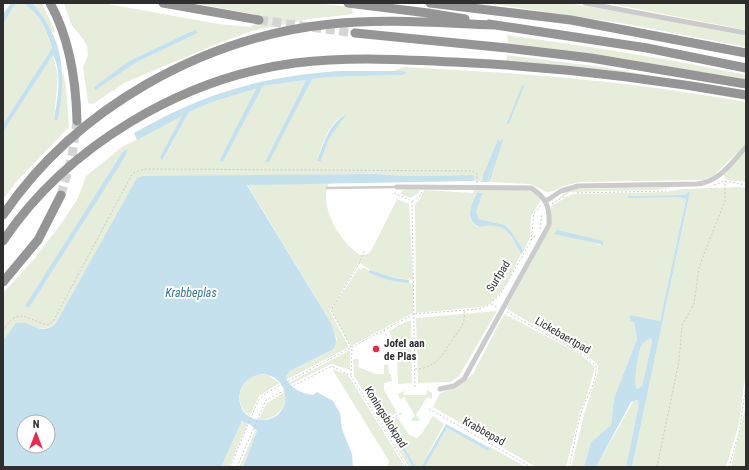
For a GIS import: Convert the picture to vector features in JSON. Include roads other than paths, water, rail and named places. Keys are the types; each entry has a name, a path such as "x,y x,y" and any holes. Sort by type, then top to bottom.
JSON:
{"highway":[{"path":"50,3 66,41 72,64 76,94 77,120"},
{"path":"163,3 259,20"},
{"path":"348,3 428,13 494,25 632,45 746,68"},
{"path":"430,3 571,20 746,53"},
{"path":"3,215 40,170 84,128 125,97 175,68 196,59 263,36 331,24 386,21 494,25"},
{"path":"355,33 591,58 746,84"},
{"path":"3,241 22,215 48,187 90,151 122,127 188,92 239,75 273,67 306,62 350,60 494,64 583,71 746,95"},
{"path":"3,282 38,240 61,195"}],"street":[{"path":"586,3 746,33"},
{"path":"397,187 531,188 539,193 547,203 565,189 578,186 697,184 712,181 718,177 746,147"},
{"name":"Surfpad","path":"440,388 454,386 464,379 549,224 547,203"}],"lane":[{"path":"327,188 397,187"}],"water":[{"path":"11,3 16,3 3,24 3,14"},
{"path":"22,3 32,3 43,17 57,44 62,72 61,103 58,120 54,120 59,79 56,62 53,55 3,132 3,124 52,48 45,28 38,16"},
{"path":"196,29 198,33 137,62 95,90 94,87 129,61"},
{"path":"339,71 403,71 407,73 402,75 329,77 312,79 269,162 265,162 306,80 263,86 223,162 219,161 256,89 212,102 189,112 162,161 160,157 182,116 137,140 134,133 185,107 233,89 283,78"},
{"path":"347,113 329,139 321,161 317,161 331,128"},
{"path":"498,139 501,142 487,182 482,182 483,175"},
{"path":"127,150 127,153 118,168 29,308 25,306 123,151"},
{"name":"Krabbeplas","path":"376,174 407,176 473,175 475,178 473,181 247,185 331,323 336,337 336,344 332,350 290,371 286,376 287,380 292,387 300,391 313,395 317,392 333,401 340,413 342,429 352,454 353,467 243,467 257,431 251,425 242,421 221,467 3,467 3,341 16,323 27,323 40,329 45,329 56,323 137,178 143,176","holes":["263,374 273,377 280,383 284,391 285,399 283,407 278,414 270,419 260,420 251,418 244,412 240,405 239,397 241,389 253,376"]},
{"path":"477,192 483,193 476,211 479,219 505,225 524,251 521,254 514,240 506,231 495,226 479,227 471,220 470,211"},
{"path":"690,192 632,467 626,467 639,403 637,400 631,402 596,467 584,467 591,442 611,425 614,398 637,339 634,322 630,321 630,315 660,321 686,199 676,197 628,198 628,196 687,194","holes":["651,338 652,341 642,386 637,389 637,364 641,348 647,340"]},
{"path":"557,230 604,241 603,246 600,244 554,234"},
{"path":"370,270 395,278 409,280 409,283 383,278 368,272"},
{"path":"446,424 490,448 488,451 447,428 425,466 421,467"},
{"path":"392,427 416,467 413,467 390,429"}],"waterway":[{"path":"508,123 523,86"},
{"path":"489,180 502,140"}],"tunnel":[{"path":"259,20 355,33"},
{"path":"61,195 72,156 77,121"}],"place":[{"name":"Jofel aan de Plas","path":"376,349"}]}
